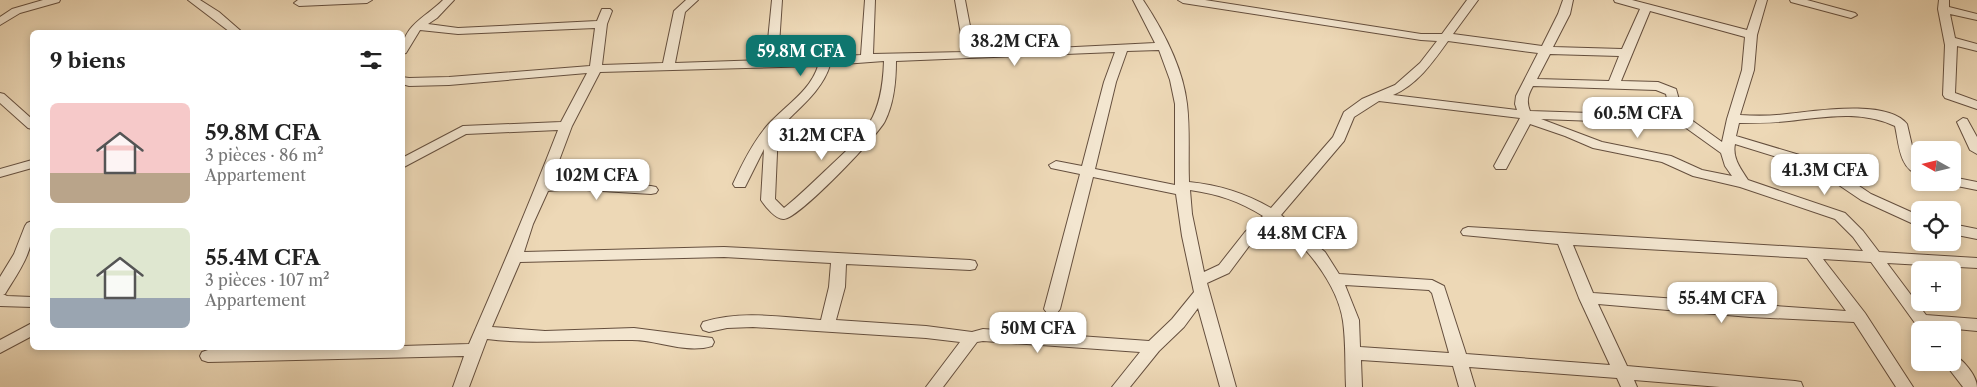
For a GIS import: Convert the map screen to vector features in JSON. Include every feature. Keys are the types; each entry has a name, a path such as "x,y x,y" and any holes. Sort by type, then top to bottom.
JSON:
{"street":[{"path":"0,12 16,11 55,0"},
{"path":"193,0 215,14 234,30"},
{"path":"299,2 367,0"},
{"path":"405,46 417,26 433,16 449,0"},
{"path":"668,66 680,11 693,0"},
{"path":"772,64 777,0"},
{"path":"867,58 870,0"},
{"path":"960,0 970,55"},
{"path":"1138,0 1171,66 1181,102 1182,188 1190,244 1228,387"},
{"path":"1183,0 1213,2 1415,36 1476,40 1544,50 1627,53"},
{"path":"1120,387 1152,347 1178,323 1200,287 1224,269 1250,235 1272,216 1339,138 1342,126 1348,115 1366,102 1399,88 1412,78 1424,66 1473,0"},
{"path":"1501,166 1526,117 1521,104 1522,96 1564,14 1568,0"},
{"path":"1619,0 1751,35"},
{"path":"1743,183 1732,166 1728,145 1733,119 1748,70 1751,35 1762,0"},
{"path":"1795,0 1852,15"},
{"path":"1944,4 1977,17"},
{"path":"1944,4 1950,40 1949,95 1977,105"},
{"path":"1614,83 1646,8"},
{"path":"0,22 16,11"},
{"path":"417,26 458,31 604,18 596,69 590,77 566,126 515,256 474,350 461,387"},
{"path":"1950,40 1977,48"},
{"path":"405,81 449,81 596,69 825,62 867,58 1162,46"},
{"path":"1052,309 1110,82 1122,48"},
{"path":"772,128 768,200 783,216 804,200 862,142 876,124 882,111 890,57"},
{"path":"740,184 751,159 772,128 822,73 825,62"},
{"path":"1529,82 1644,84 1667,88 1672,92 1677,116"},
{"path":"0,97 30,119"},
{"path":"1378,97 1526,117 1641,119 1677,116 1728,145 1808,162 1839,178 1866,197 1911,218"},
{"path":"1733,119 1772,119 1859,113 1892,118 1901,124 1911,164"},
{"path":"1526,117 1598,146 1666,159 1698,173 1743,183 1840,216 1858,234 1922,321"},
{"path":"1963,122 1977,150"},
{"path":"405,162 463,130 566,126"},
{"path":"0,173 30,165"},
{"path":"1056,165 1182,188 1206,188 1246,200 1303,239 1320,256 1334,278 1352,320 1354,387"},
{"path":"1961,183 1977,186"},
{"path":"542,187 570,185 651,190"},
{"path":"0,290 21,254 30,231"},
{"path":"1961,231 1977,234"},
{"path":"1468,232 1564,240 1810,252 1977,263"},
{"path":"1564,240 1587,298 1625,380"},
{"path":"515,256 724,252 970,265"},
{"path":"1810,252 1859,316 1905,387"},
{"path":"827,325 837,287 839,257"},
{"path":"1334,278 1432,284 1439,290 1467,387"},
{"path":"1587,298 1750,311 1859,316"},
{"path":"0,299 4,302 30,302"},
{"path":"482,332 545,338 634,334 688,342 707,334 727,322 753,321 926,332 972,338 982,335 1152,347"},
{"path":"1961,325 1977,325"},
{"path":"0,346 30,330"},
{"path":"934,387 972,338"},
{"path":"208,356 474,350"},
{"path":"1353,353 1459,359 1625,380 1795,387"},
{"path":"1960,371 1973,387"}]}
